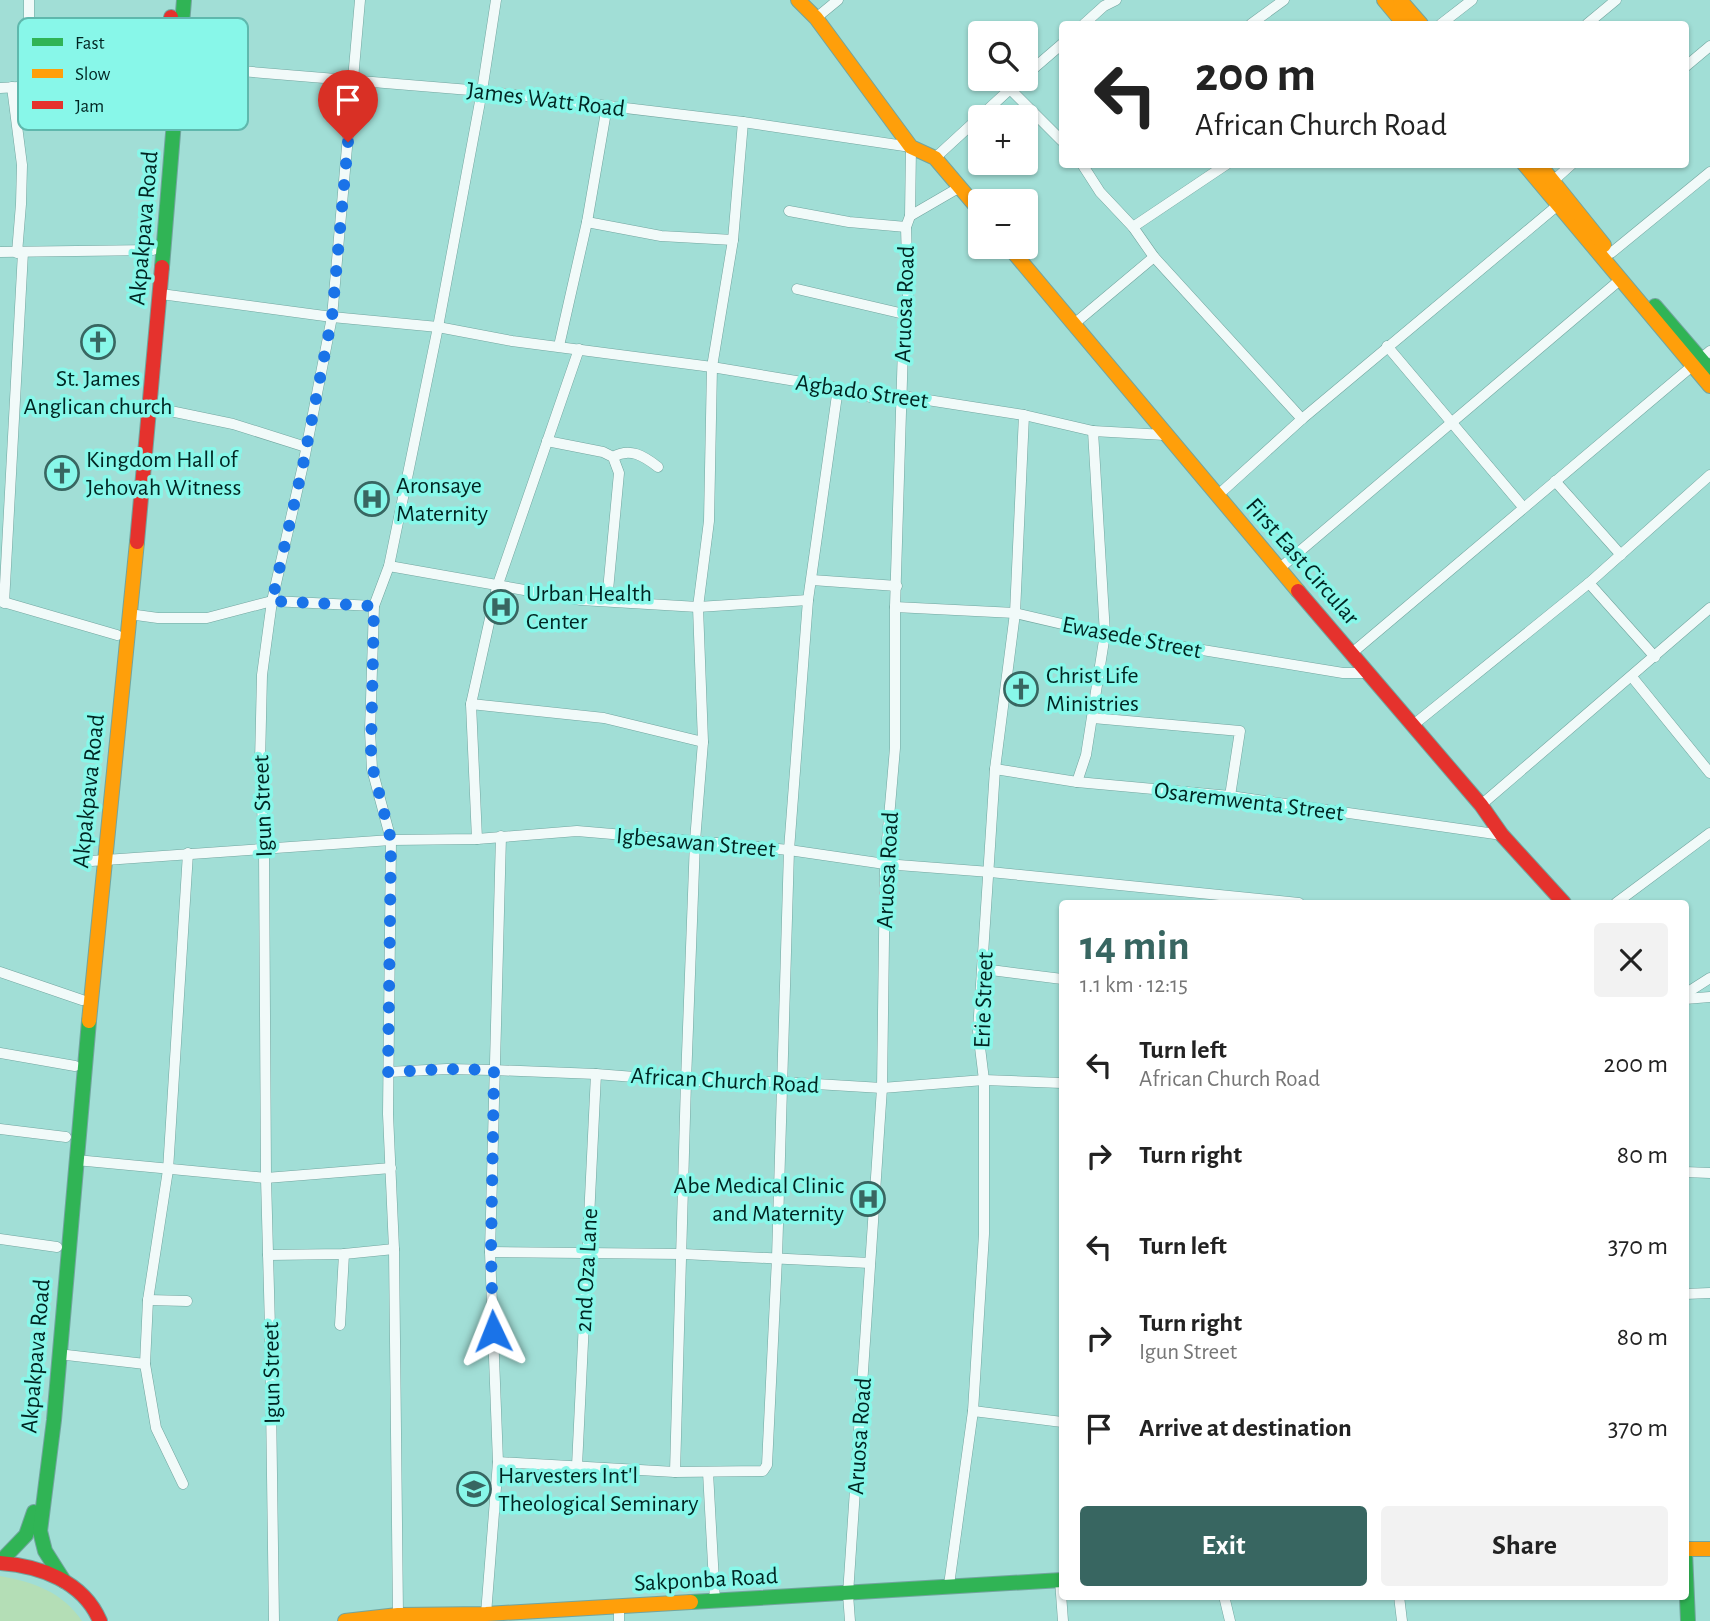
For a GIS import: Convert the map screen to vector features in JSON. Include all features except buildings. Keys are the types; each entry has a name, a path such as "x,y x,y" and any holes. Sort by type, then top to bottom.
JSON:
{"main road":[{"name":"Akpakpava Road","path":"173,0 173,18"},
{"name":"Akpakpava Road","path":"181,18 184,0"},
{"path":"798,0 816,18 911,148 935,158 968,197"},
{"path":"1384,0 1402,21"},
{"path":"1400,0 1418,21"},
{"name":"Akpakpava Road","path":"64,1581 45,1551 40,1531 54,1420 117,635 165,130"},
{"name":"Akpakpava Road","path":"0,1563 26,1539 33,1519 66,1137 151,407 161,293 169,130"},
{"path":"1527,168 1621,279 1703,361"},
{"path":"1542,168 1703,361 1710,386"},
{"name":"First East Circular","path":"1019,259 1165,435 1481,805 1502,835 1561,900"},
{"path":"1689,1551 1710,1549"},
{"path":"0,1563 30,1565 54,1574 80,1593 103,1619"},
{"name":"Sakponba Road","path":"345,1621 391,1618 398,1615 465,1618 486,1614 619,1614 715,1601 1059,1580"},
{"path":"1687,1600 1688,1621"}],"street":[{"path":"29,0 29,18"},
{"name":"Igun Street","path":"274,1621 266,1178 264,850 260,762 262,675 272,601 332,317 360,0"},
{"path":"398,1615 394,1249 388,1072 391,840 373,769 370,731 374,606 389,566 438,327 482,91 496,0"},
{"path":"816,18 838,0"},
{"path":"1087,21 1104,6 1116,0"},
{"path":"1255,21 1284,0"},
{"path":"1445,21 1472,0"},
{"path":"1591,21 1616,0"},
{"path":"1689,64 1710,46"},
{"path":"1038,65 1059,47"},
{"name":"James Watt Road","path":"248,71 482,91 743,122 911,148"},
{"path":"12,87 22,165 22,204 2,602 117,635"},
{"name":"James Watt Road","path":"0,88 18,87"},
{"path":"935,158 1006,91"},
{"path":"1012,91 1059,138"},
{"path":"559,346 587,222 607,106"},
{"path":"675,1472 695,841 703,742 698,607 709,521 712,367 733,240 743,122"},
{"name":"Aruosa Road","path":"850,1621 848,1594 882,1088 884,864 895,748 895,607 904,314 908,296 911,148"},
{"path":"1085,168 1100,192 1133,227 1154,257 1302,419"},
{"path":"1133,227 1221,168"},
{"path":"1552,182 1568,168"},
{"path":"1611,253 1710,172"},
{"path":"789,211 849,222 908,222 960,187"},
{"path":"1217,496 1387,346 1558,205"},
{"path":"587,222 661,236 733,240"},
{"path":"0,252 153,250"},
{"path":"1074,324 1154,257"},
{"path":"1280,569 1621,279"},
{"path":"797,289 904,314"},
{"name":"Agbado Street","path":"161,293 332,317 438,327 512,341 712,367 838,388 870,397 902,396 1024,415 1093,431 1165,435"},
{"path":"1387,346 1450,424 1523,507"},
{"path":"477,839 471,704 497,587 579,349"},
{"path":"1352,653 1523,507 1703,361"},
{"path":"498,1462 675,1472 763,1471 767,1465 777,1258 789,850 808,600 838,388"},
{"path":"151,407 233,424 306,447"},
{"name":"Erie Street","path":"949,1585 973,1411 984,1234 984,1080 978,1031 995,769 1015,613 1024,415"},
{"path":"1077,782 1086,755 1093,718 1105,634 1093,431"},
{"path":"547,441 603,452 613,457 619,473 607,601"},
{"path":"613,457 620,453 641,453 658,467"},
{"path":"1412,726 1589,583 1710,475"},
{"path":"1555,481 1621,555"},
{"path":"389,566 581,600 698,607 808,600"},
{"path":"811,580 897,586"},
{"path":"1589,583 1655,657"},
{"path":"129,614 158,618 207,618 272,601 374,606"},
{"name":"Ewasede Street","path":"895,607 1015,613 1105,634 1343,673 1368,673"},
{"path":"1481,805 1709,611"},
{"path":"1632,677 1710,773"},
{"path":"471,704 604,718 703,742"},
{"path":"1093,718 1240,731 1230,796"},
{"name":"Osaremwenta Street","path":"995,769 1077,782 1230,796 1502,835"},
{"name":"Igbesawan Street","path":"98,860 391,840 477,839 577,831 789,850 884,864 1269,900"},
{"path":"1620,900 1710,833"},
{"path":"486,1614 498,1462 491,1252 501,836"},
{"path":"183,1484 156,1427 145,1364 148,1300 167,1170 188,853"},
{"path":"983,970 1059,979"},
{"path":"0,972 82,1000"},
{"path":"1689,994 1710,978"},
{"path":"1689,997 1710,997"},
{"path":"0,1053 75,1066"},
{"name":"African Church Road","path":"388,1072 494,1070 882,1088 984,1080 1059,1083"},
{"name":"2nd Oza Lane","path":"577,1465 596,1074"},
{"path":"0,1129 66,1137"},
{"path":"76,1160 266,1178 391,1168"},
{"path":"1689,1172 1710,1173"},
{"path":"0,1239 57,1247"},
{"path":"268,1255 344,1254 394,1249"},
{"path":"491,1252 682,1254 870,1262"},
{"path":"340,1325 344,1254"},
{"path":"1689,1294 1710,1293"},
{"path":"148,1300 187,1301"},
{"path":"58,1354 145,1364"},
{"path":"973,1411 1059,1422"},
{"path":"708,1472 715,1601"},
{"path":"1062,1600 1063,1621"},
{"path":"1225,1600 1230,1621"},
{"path":"1399,1600 1402,1621"}],"green space":[{"path":"0,1576 24,1581 46,1590 66,1603 82,1621 0,1621"}],"traffic: fast":[{"path":"183,18 184,0"},
{"path":"162,267 173,130"},
{"path":"1655,306 1710,370"},
{"path":"64,1581 45,1551 40,1531 54,1420 89,1021"},
{"path":"0,1562 26,1535 34,1512"},
{"path":"691,1602 1059,1580"},
{"path":"1687,1600 1688,1621"}],"traffic: slow":[{"path":"798,0 816,18 911,147 935,158 968,197"},
{"path":"1384,0 1402,21"},
{"path":"1400,0 1418,21"},
{"path":"1527,168 1710,386"},
{"path":"1542,168 1604,245"},
{"path":"1019,259 1298,591"},
{"path":"89,1021 137,542"},
{"path":"1689,1549 1710,1549"},
{"path":"345,1621 398,1615 486,1614 691,1602"}],"traffic: jam":[{"path":"137,542 162,267"},
{"path":"1298,591 1481,805 1502,835 1561,900"},
{"path":"0,1563 30,1568 59,1578 83,1595 100,1621"}],"place":[{"name":"St. James Anglican church","path":"98,342"},
{"name":"Kingdom Hall of Jehovah Witness","path":"62,473"},
{"name":"Aronsaye Maternity","path":"372,499"},
{"name":"Urban Health Center","path":"501,607"},
{"name":"Christ Life Ministries","path":"1021,689"},
{"name":"Abe Medical Clinic and Maternity","path":"868,1199"},
{"name":"Harvesters Int'l Theological Seminary","path":"474,1489"}],"route":[{"path":"348,142 332,317 303,465 272,601 374,606 371,750 373,769 391,840 388,1072 494,1070 491,1252 493,1331"}]}
